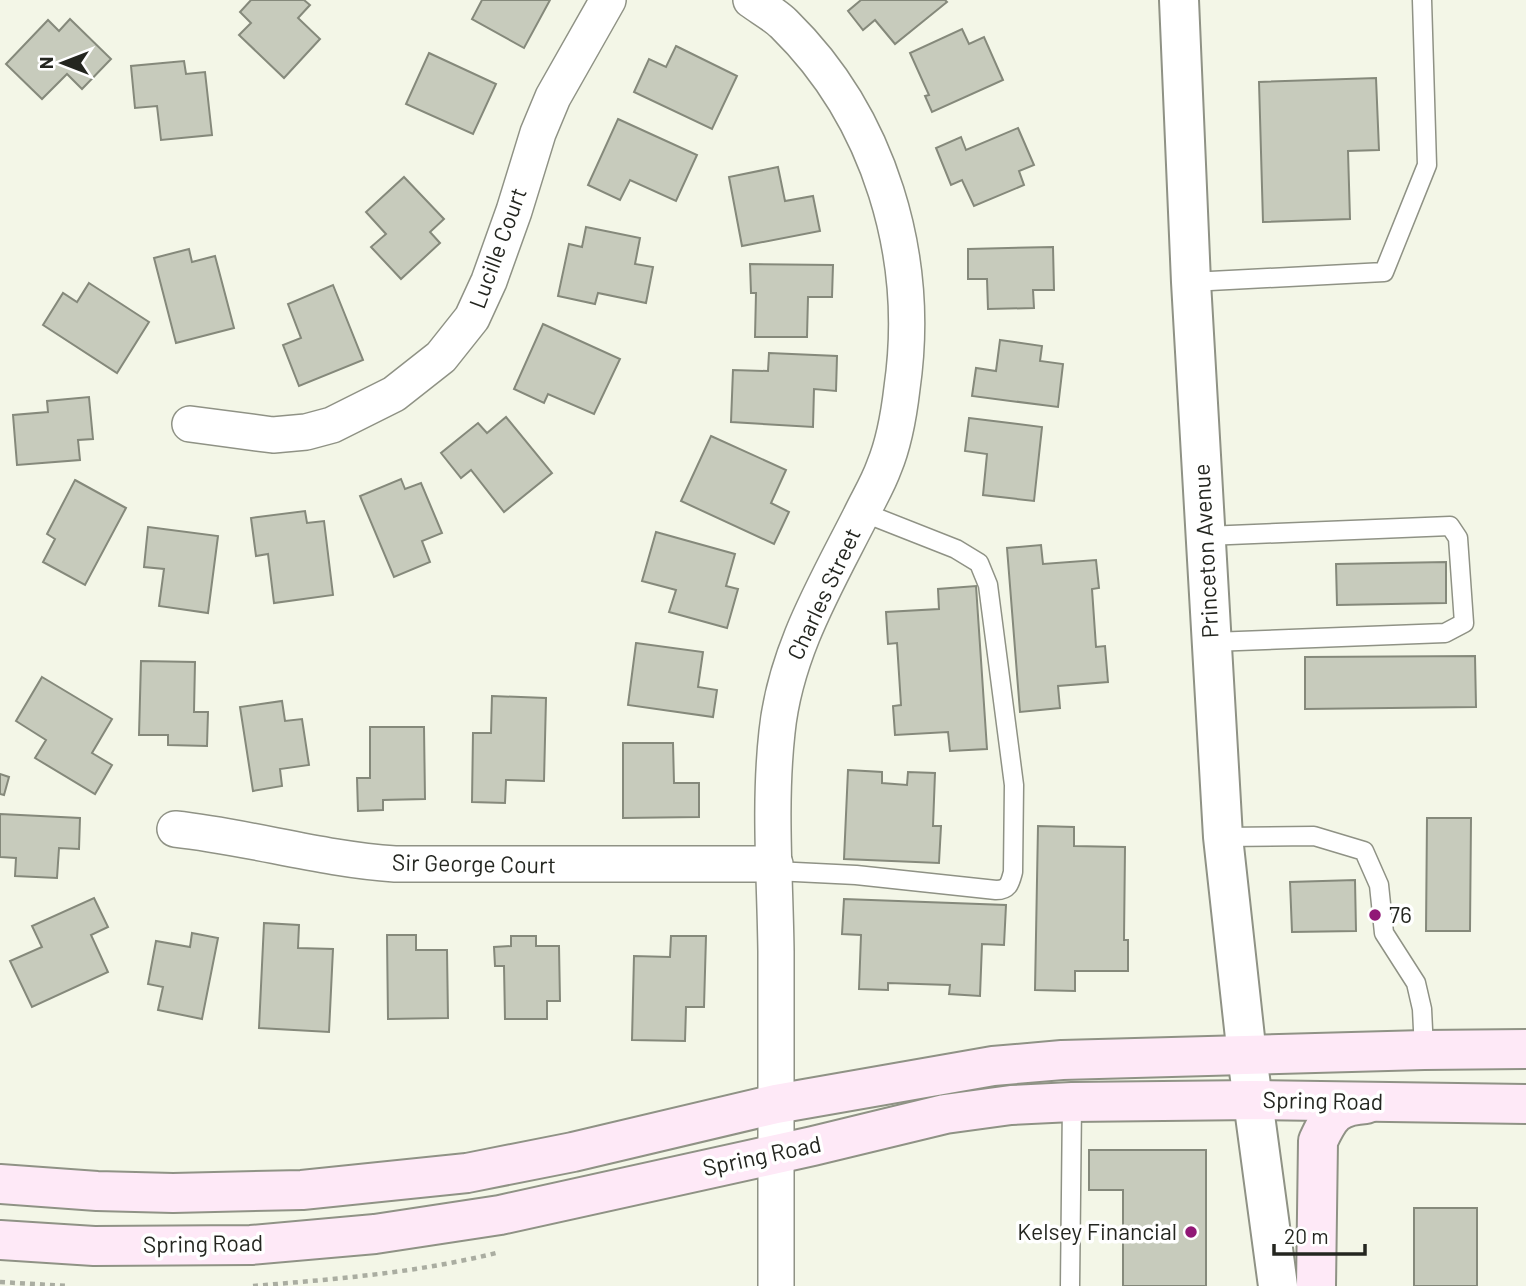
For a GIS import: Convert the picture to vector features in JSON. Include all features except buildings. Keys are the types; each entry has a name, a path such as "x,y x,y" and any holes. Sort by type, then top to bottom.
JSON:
{"main road":[{"name":"Spring Road","path":"0,1184 173,1193 302,1190 467,1173 560,1155 776,1104 993,1066 1062,1060 1526,1049"},
{"name":"Spring Road","path":"0,1240 94,1245 251,1245 375,1234 500,1215 945,1114 1011,1105 1254,1100 1526,1104"},
{"path":"1316,1286 1318,1141 1327,1120 1338,1110 1355,1105 1393,1103"}],"street":[{"name":"Lucille Court","path":"190,424 273,435 306,432 332,425 394,394 457,341 472,318 489,281 553,97 608,0"},
{"name":"Charles Street","path":"751,0 782,22 828,74 854,115 879,168 894,213 904,274 908,348 899,411 884,467 805,626 790,663 777,733 773,800 776,1286"},
{"name":"Princeton Avenue","path":"1179,0 1191,282 1223,837 1247,1056 1278,1286"},
{"name":"Sir George Court","path":"175,829 225,835 358,861 395,864 775,868"}],"lane":[{"path":"1191,282 1384,272 1427,164 1422,0"},
{"path":"775,868 996,890 1004,890 1009,885 1013,872 1014,785 988,585 979,563 956,549 862,512"},
{"path":"1206,536 1450,526 1458,538 1464,623 1445,633 1212,642"},
{"path":"1223,837 1314,836 1364,851 1379,885 1384,933 1416,983 1422,1009 1424,1050"},
{"path":"1070,1286 1072,1102"}],"path":[{"path":"0,1282 68,1286"}],"place":[{"name":"76","path":"1375,915"},
{"name":"Kelsey Financial","path":"1191,1232"}]}
